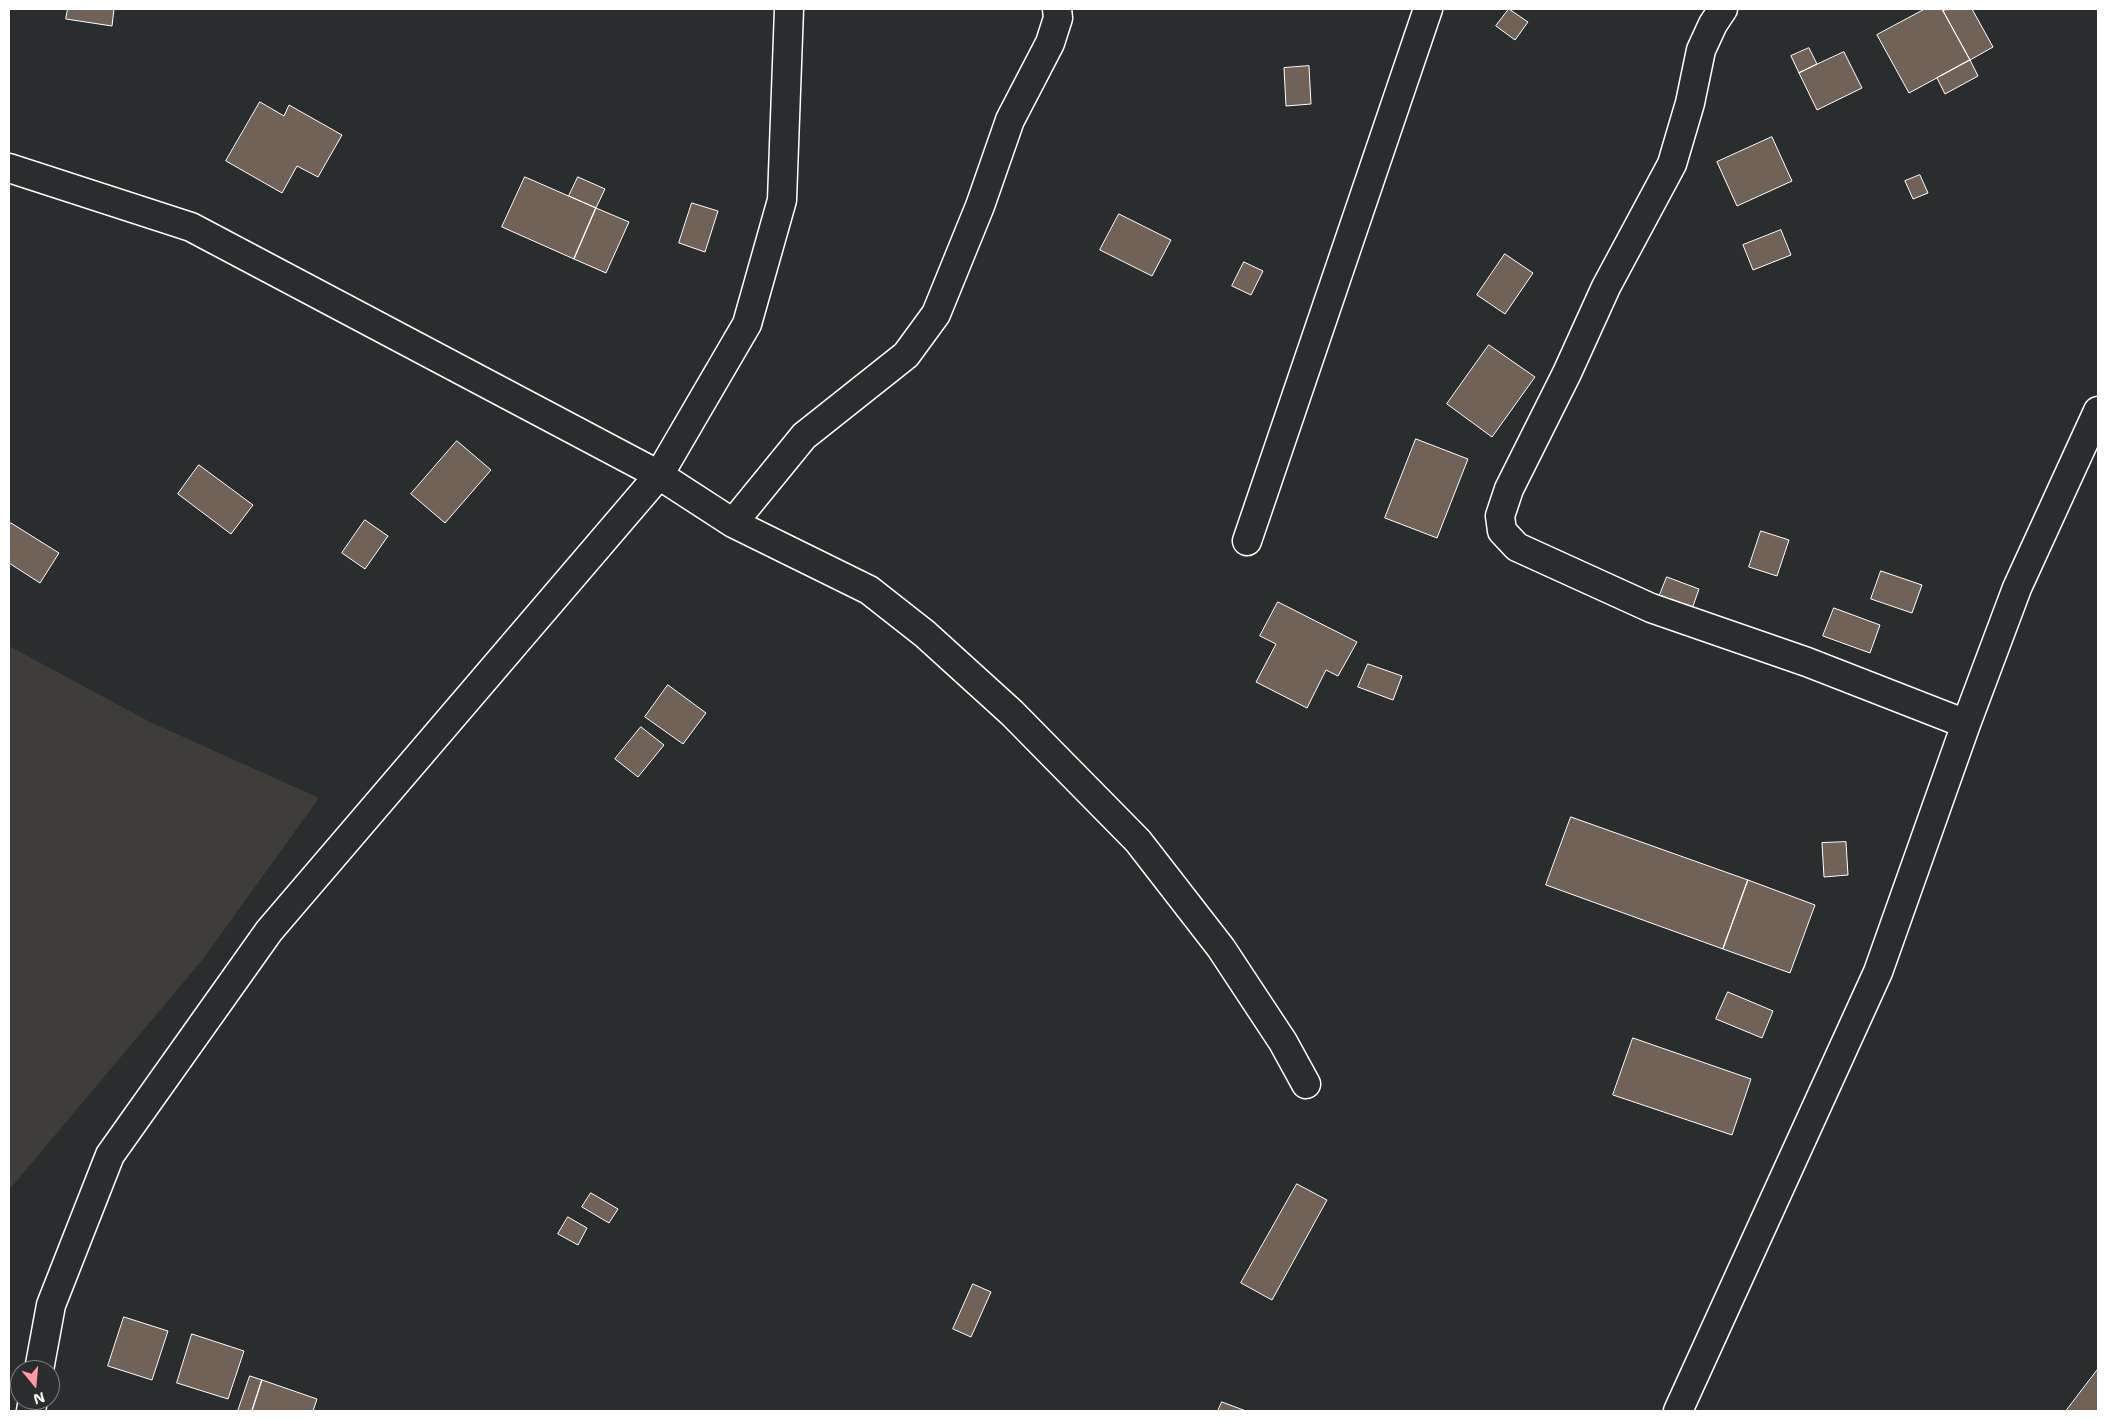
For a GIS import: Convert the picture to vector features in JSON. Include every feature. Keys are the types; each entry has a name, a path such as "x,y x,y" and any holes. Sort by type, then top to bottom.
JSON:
{"street":[{"path":"41,1360 51,1305 110,1155 269,931 659,475 747,324 782,200 789,9"},
{"path":"733,523 804,436 906,355 936,314 980,206 1010,120 1050,43 1058,18 1057,9"},
{"path":"1247,541 1428,9"},
{"path":"1723,9 1713,24 1701,50 1690,103 1672,164 1606,287 1567,373 1509,489 1500,516 1502,530 1517,547 1651,608 1807,662 1966,724"},
{"path":"9,168 191,227 659,475 733,523 869,590 925,634 1012,713 1138,841 1221,948 1283,1042 1306,1084"},
{"path":"1678,1411 1878,972 1966,724 2017,588 2098,411"}],"shaded area":[{"path":"9,646 150,722 319,798 203,959 9,1190"}],"building":[{"path":"68,9 114,9 112,26 66,19"},
{"path":"1509,9 1528,22 1515,40 1496,26"},
{"path":"1925,9 1942,9 1970,60 1909,93 1877,35"},
{"path":"1949,9 1972,9 1993,47 1970,60 1943,11"},
{"path":"1809,48 1817,64 1799,73 1791,56"},
{"path":"1844,52 1862,88 1817,110 1799,73"},
{"path":"1970,60 1978,76 1945,94 1937,78"},
{"path":"1309,66 1311,104 1286,106 1284,68"},
{"path":"260,102 284,116 289,105 342,135 318,177 297,166 282,193 226,161"},
{"path":"1772,137 1792,181 1737,206 1717,162"},
{"path":"1920,175 1928,193 1913,199 1905,181"},
{"path":"525,177 596,208 574,259 502,227"},
{"path":"578,177 605,189 596,208 569,196"},
{"path":"692,203 718,211 705,252 679,243"},
{"path":"596,208 629,222 606,273 574,259"},
{"path":"1119,214 1171,240 1152,276 1100,250"},
{"path":"1781,230 1791,255 1753,270 1743,245"},
{"path":"1505,254 1533,273 1505,314 1477,295"},
{"path":"1244,262 1263,271 1251,295 1232,286"},
{"path":"1489,345 1535,377 1492,437 1447,404"},
{"path":"1416,439 1468,459 1437,538 1385,518"},
{"path":"457,441 491,470 445,523 411,494"},
{"path":"199,465 253,505 231,534 178,494"},
{"path":"365,520 388,536 365,569 342,553"},
{"path":"11,523 59,553 40,583 9,563 9,526"},
{"path":"1761,531 1789,540 1777,576 1749,567"},
{"path":"1881,571 1922,585 1912,613 1871,599"},
{"path":"1667,577 1699,589 1692,609 1659,597"},
{"path":"1278,602 1357,642 1338,676 1326,670 1307,708 1256,682 1276,644 1260,636"},
{"path":"1834,608 1880,625 1870,653 1823,636"},
{"path":"1368,664 1402,676 1393,700 1358,687"},
{"path":"668,685 706,713 683,744 645,717"},
{"path":"641,727 664,745 638,777 615,759"},
{"path":"1571,817 1748,880 1723,949 1546,885"},
{"path":"1846,842 1848,875 1824,877 1822,843"},
{"path":"1748,880 1815,905 1790,973 1723,949"},
{"path":"1728,992 1773,1011 1762,1038 1716,1019"},
{"path":"1633,1038 1751,1079 1732,1135 1613,1095"},
{"path":"1297,1184 1327,1200 1272,1300 1241,1283"},
{"path":"591,1193 618,1209 609,1223 582,1207"},
{"path":"568,1217 587,1228 578,1245 558,1234"},
{"path":"973,1284 991,1292 971,1337 953,1329"},
{"path":"124,1317 168,1331 152,1380 108,1366"},
{"path":"192,1334 244,1351 228,1399 177,1383"},
{"path":"2098,1369 2098,1411 2066,1411"},
{"path":"250,1376 262,1380 252,1411 238,1411"},
{"path":"262,1380 317,1399 313,1411 252,1411"},
{"path":"1222,1402 1246,1411 1218,1411"}]}
